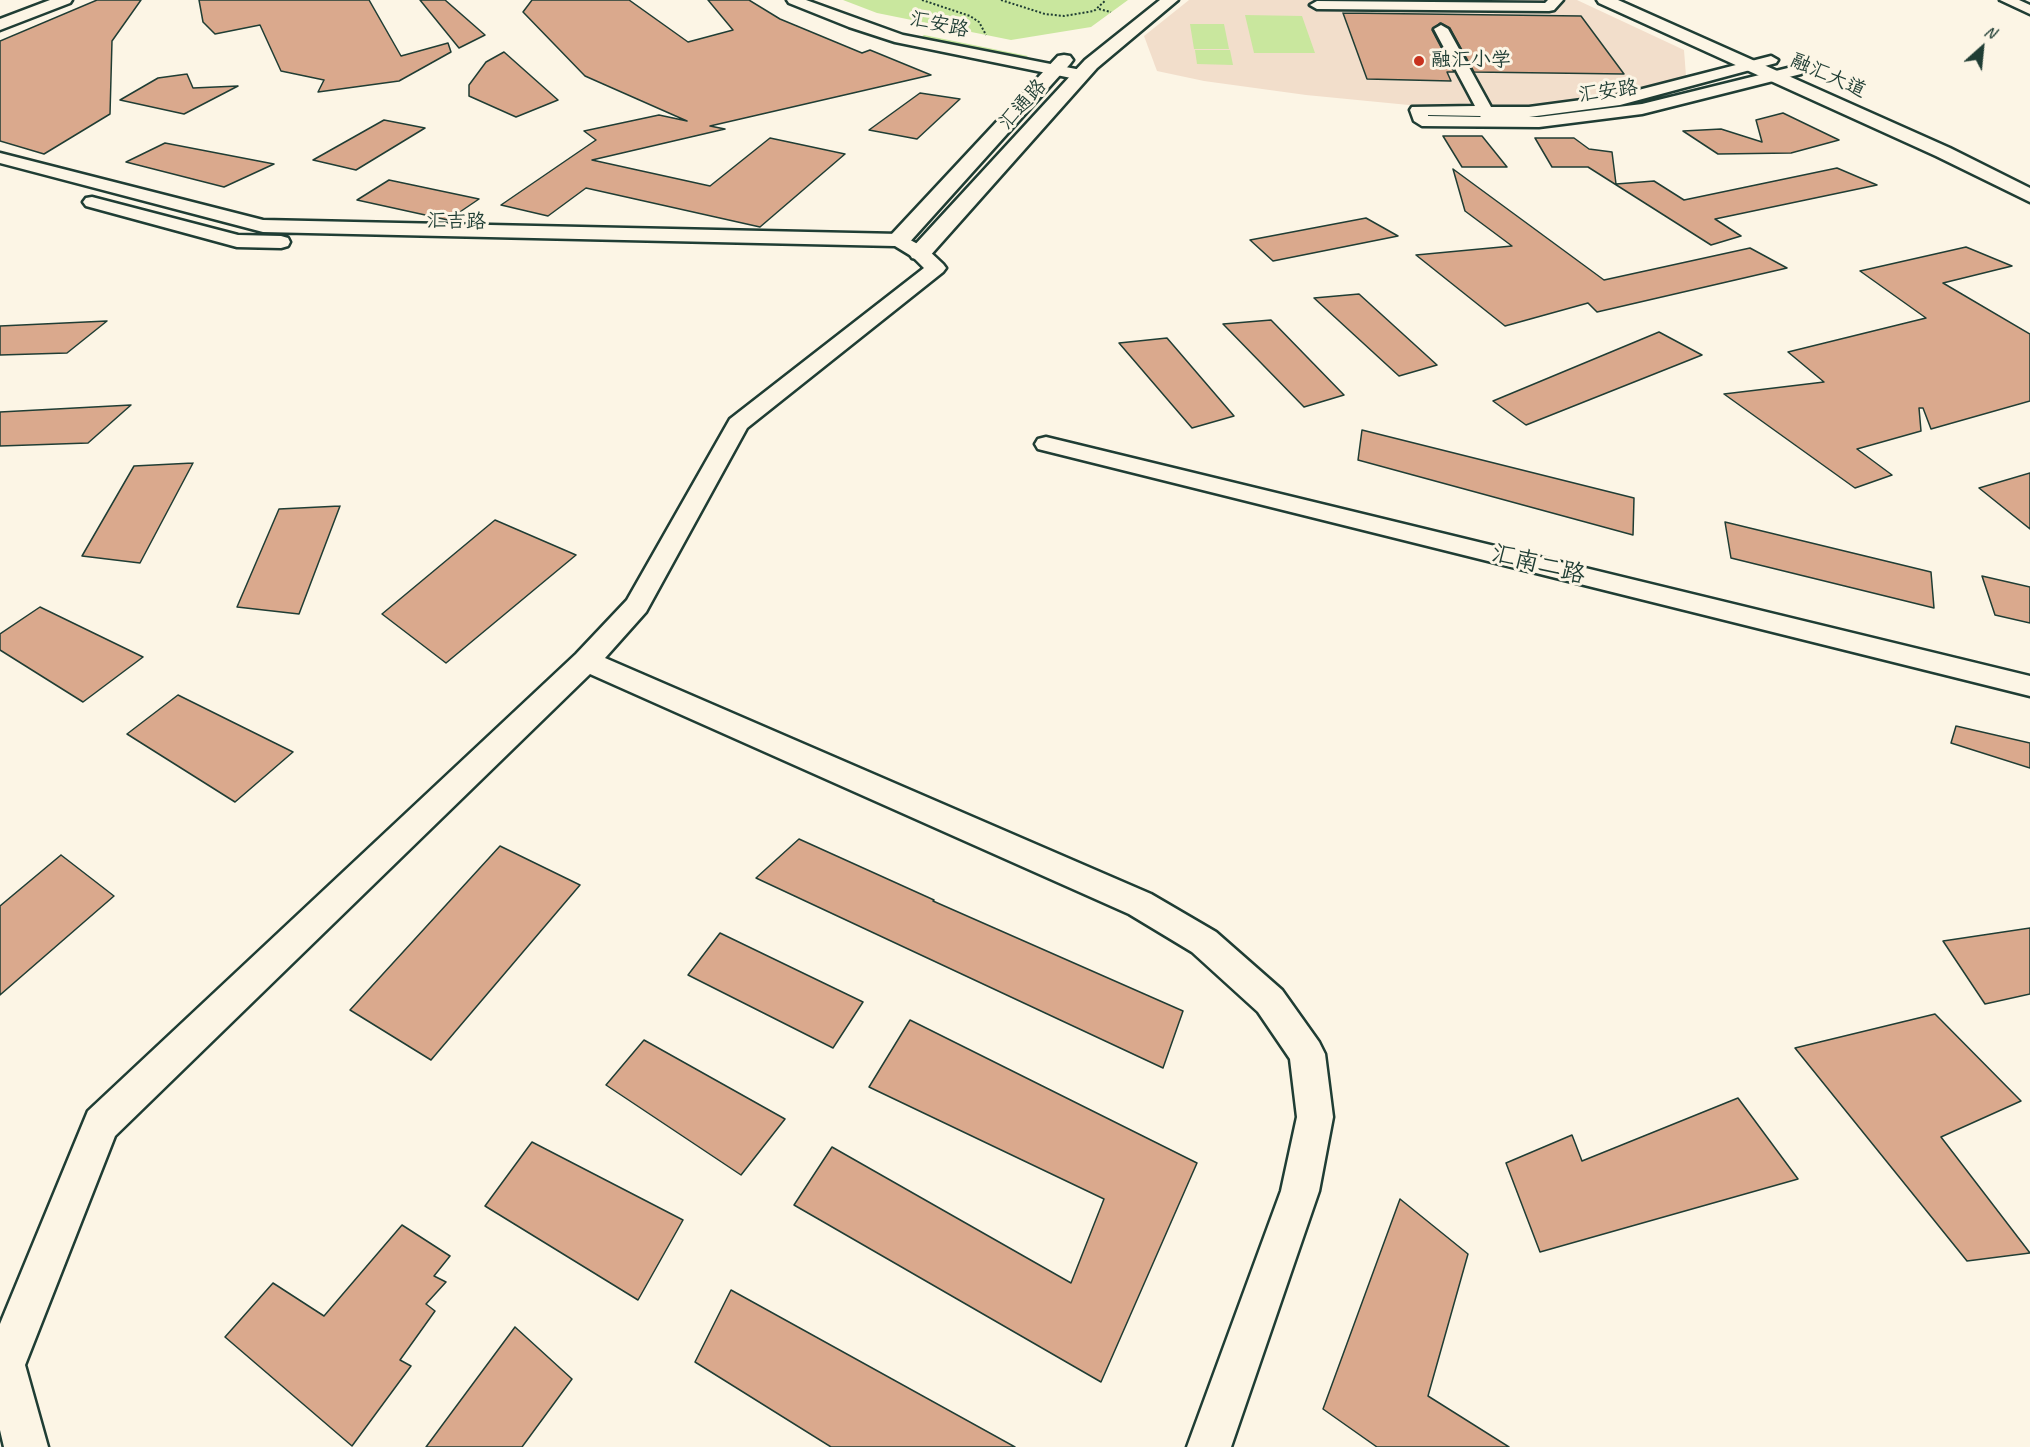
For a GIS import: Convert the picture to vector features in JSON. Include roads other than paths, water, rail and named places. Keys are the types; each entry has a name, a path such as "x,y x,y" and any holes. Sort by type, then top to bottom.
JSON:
{"main road":[{"path":"0,9 22,0"},
{"path":"0,25 64,0"},
{"path":"1110,19 1144,0"},
{"name":"汇通路","path":"909,246 1086,70 1170,0"},
{"name":"融汇大道","path":"1605,0 1750,65 1796,71 1966,145 2030,177"},
{"name":"融汇大道","path":"1633,0 2030,196"},
{"name":"汇通路","path":"909,246 1060,64 1083,46"}],"street":[{"name":"汇安路","path":"794,0 844,21 900,39 1060,64"},
{"name":"汇安路","path":"818,0 867,18 1086,70"},
{"path":"1317,5 1549,7 1556,0"},
{"path":"2007,0 2030,10"},
{"path":"1441,29 1488,116"},
{"name":"汇安路","path":"1488,116 1620,100 1750,65"},
{"name":"汇安路","path":"1420,115 1488,116 1539,122 1642,109 1773,68"},
{"name":"汇吉路","path":"0,158 263,226 909,246"},
{"name":"汇吉路","path":"79,199 237,241 909,246"},
{"path":"26,1447 3,1365 101,1124 586,661 638,606 738,424 936,268 909,246"},
{"name":"汇南二路","path":"1046,444 2030,686"},
{"path":"586,661 1140,904 1204,942 1270,1001 1307,1054 1315,1117 1300,1191 1209,1447"}],"place":[{"name":"融汇小学","path":"1419,61"}]}
